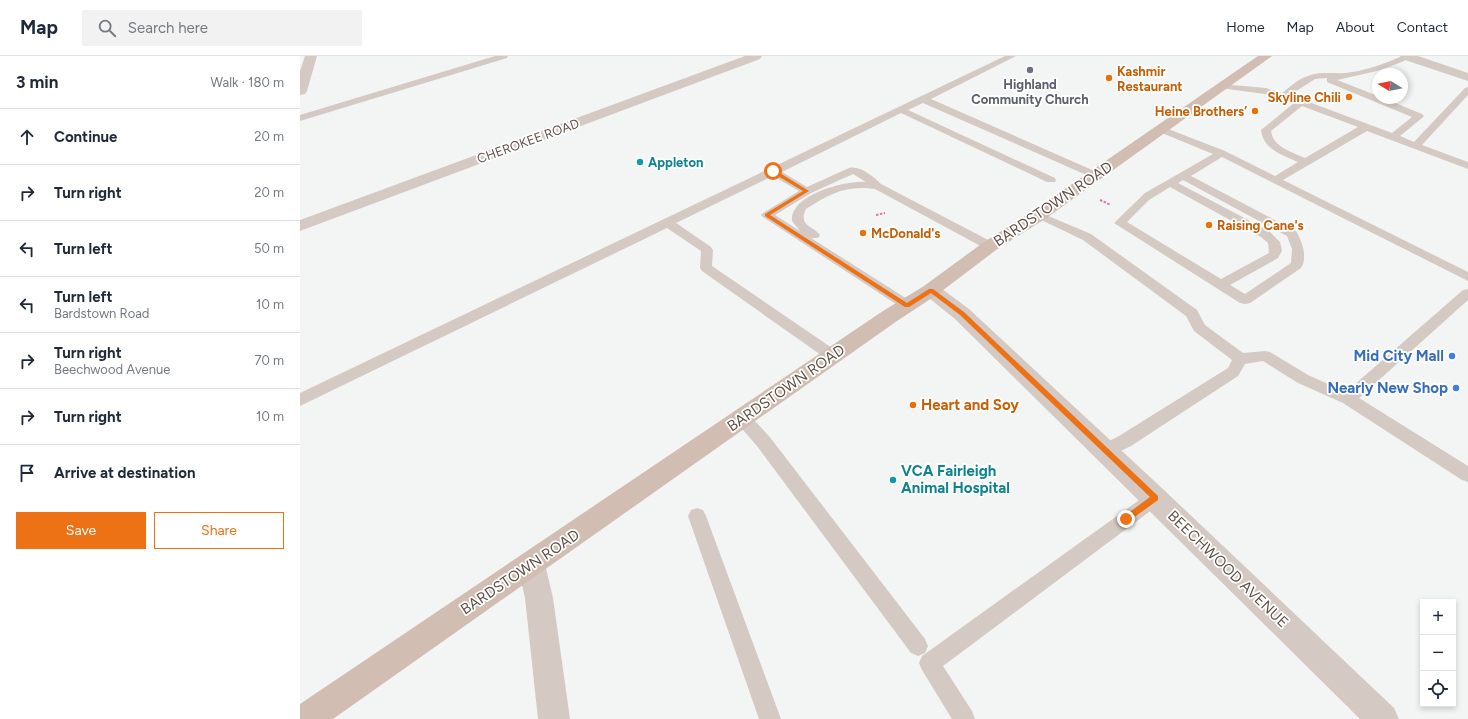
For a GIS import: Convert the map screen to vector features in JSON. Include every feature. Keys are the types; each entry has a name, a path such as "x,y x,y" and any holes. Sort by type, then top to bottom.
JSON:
{"main road":[{"name":"BARDSTOWN ROAD","path":"306,719 742,418 931,290 990,246 1039,214 1266,56"}],"street":[{"path":"300,91 311,56"},
{"name":"CHEROKEE ROAD","path":"300,226 756,56"},
{"path":"1406,56 1467,76"},
{"name":"BEECHWOOD AVENUE","path":"931,290 962,314 1383,719"},
{"path":"531,564 540,606 554,719"}],"lane":[{"path":"300,118 504,56"},
{"path":"300,400 1012,56"},
{"path":"1283,96 1310,78 1319,75 1336,76 1363,73 1385,67 1406,56"},
{"path":"1238,75 1256,82 1266,91"},
{"path":"1336,76 1330,80 1419,116 1393,137"},
{"path":"1223,86 1266,91 1283,96 1366,126 1468,166"},
{"path":"1416,146 1468,90"},
{"path":"923,99 1095,175"},
{"path":"1301,102 1266,130 1265,135 1270,144 1305,162"},
{"path":"901,110 1051,180"},
{"path":"1275,180 1366,126"},
{"path":"1160,129 1221,153 1468,277"},
{"path":"1184,176 1292,234 1298,248 1297,265 1245,300 1120,223 1148,196 1221,153"},
{"path":"907,305 767,215 806,191 853,170 870,179 877,186 990,246"},
{"path":"773,171 806,191"},
{"path":"874,284 868,269 802,227 797,222 797,213 801,207 841,186 852,184 877,186"},
{"path":"1170,184 1265,234 1274,242 1276,251 1274,255 1221,285"},
{"path":"1039,214 1093,242 1192,313 1199,328 1240,359 1265,356 1303,379 1348,399 1468,475"},
{"path":"667,222 707,250 706,268 833,356"},
{"path":"1348,399 1468,293"},
{"path":"1106,451 1125,441 1233,372 1240,359"},
{"path":"742,418 763,441 918,646"},
{"path":"964,719 929,663 1155,498"},
{"path":"697,516 770,719"}],"place":[{"name":"Highland Community Church","path":"1030,70"},
{"name":"Kashmir Restaurant","path":"1109,78"},
{"name":"Skyline Chili","path":"1349,97"},
{"name":"Heine Brothers’","path":"1255,111"},
{"name":"Appleton","path":"640,162"},
{"name":"Raising Cane's","path":"1209,225"},
{"name":"McDonald's","path":"863,233"},
{"name":"Mid City Mall","path":"1452,356"},
{"name":"Nearly New Shop","path":"1456,388"},
{"name":"Heart and Soy","path":"913,405"},
{"name":"VCA Fairleigh Animal Hospital","path":"893,480"}],"route":[{"path":"773,171 806,191 767,215 907,305 931,290 962,314 1155,498 1126,519"}]}
